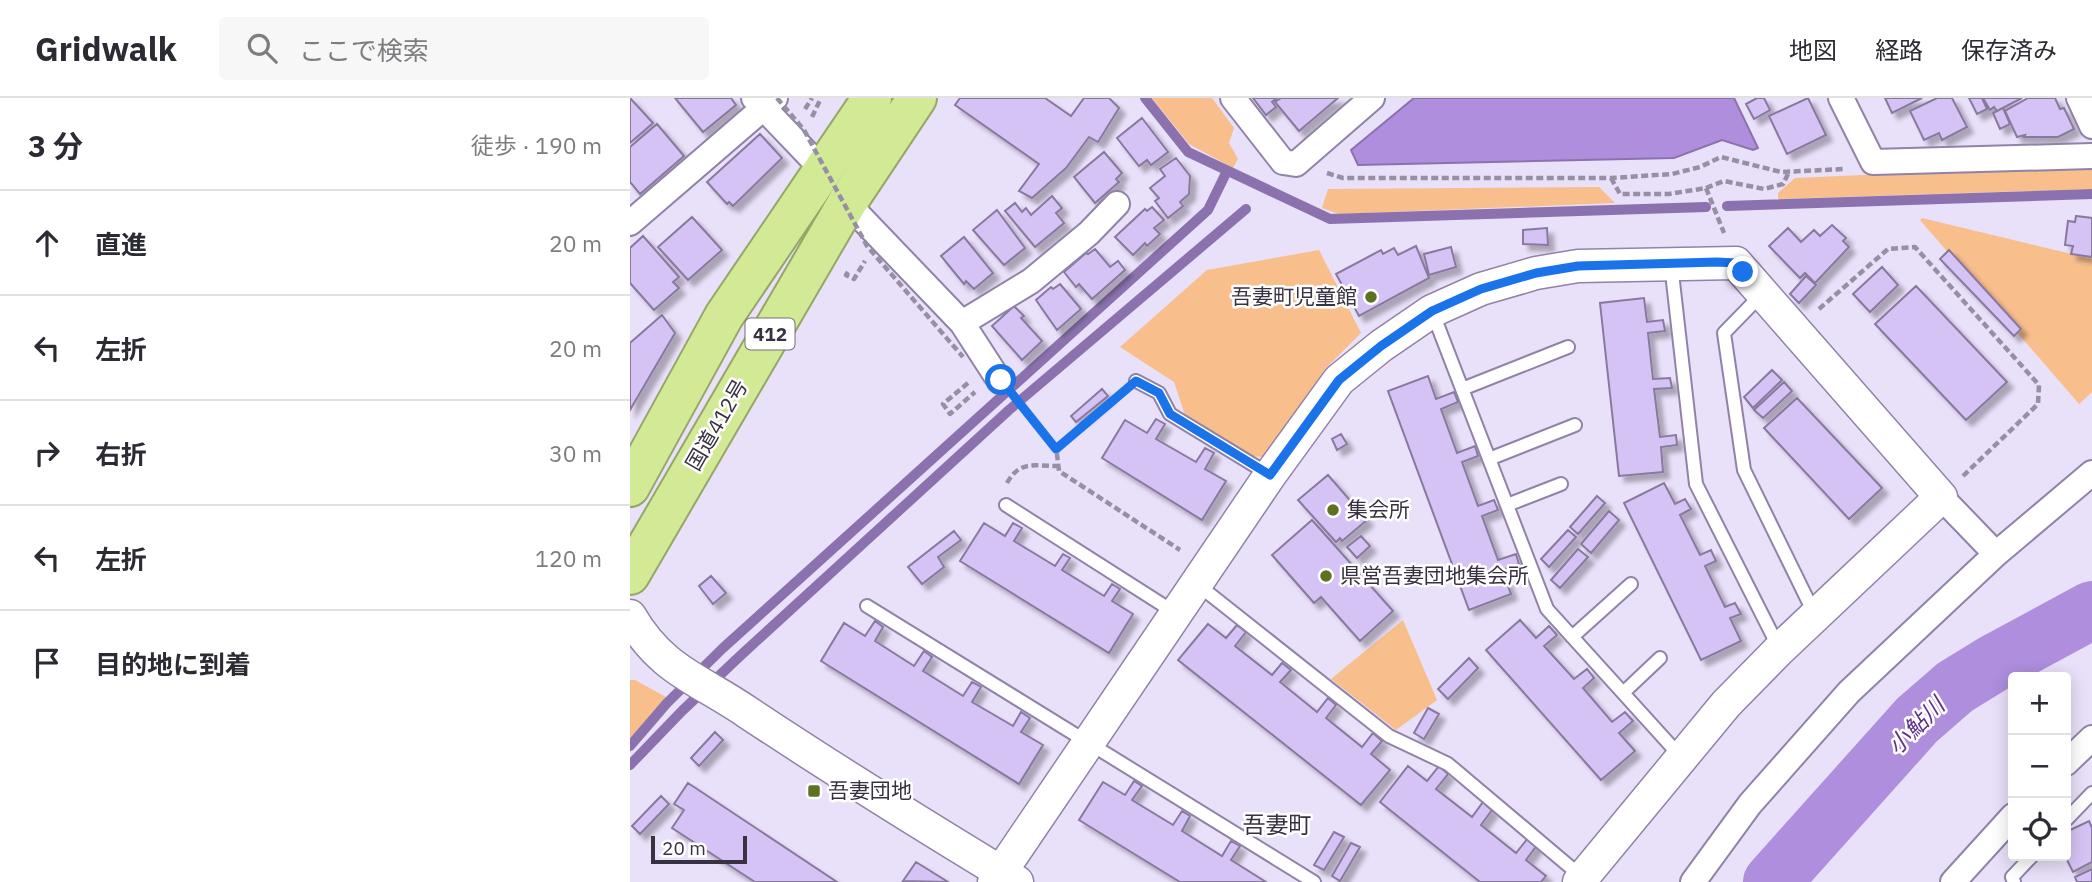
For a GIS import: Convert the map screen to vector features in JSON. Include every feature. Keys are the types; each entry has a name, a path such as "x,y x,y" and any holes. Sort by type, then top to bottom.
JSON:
{"highway":[{"name":"412","path":"630,487 724,316 872,98"},
{"name":"国道412号","path":"630,575 847,203 917,98"}],"street":[{"path":"1233,98 1283,162 1296,164 1372,98"},
{"path":"1842,98 1873,162 2092,156"},
{"path":"2078,98 2092,126"},
{"path":"630,222 767,101 822,169"},
{"path":"847,203 962,323 998,377"},
{"path":"962,323 1098,241 1117,204"},
{"path":"630,616 652,648 668,664 738,706 1004,879 1089,743 1270,475 1339,380 1381,346 1432,311 1481,289 1536,273 1578,266 1736,263 1761,295 1941,497 1996,554"},
{"path":"1693,882 1750,804 1849,692 1996,554 2092,473"},
{"path":"1581,880 1726,704 1780,649 1941,497"},
{"path":"2071,758 2092,738"},
{"path":"1953,882 2008,822"}],"lane":[{"path":"1671,264 1696,484 1780,649"},
{"path":"1761,295 1724,333 1744,470 1815,616"},
{"path":"1432,311 1547,610 1681,757"},
{"path":"1462,389 1568,347"},
{"path":"1136,381 1159,393 1170,414 1270,475"},
{"path":"1489,459 1576,425"},
{"path":"1507,505 1561,484"},
{"path":"1006,505 1177,614"},
{"path":"1203,576 1389,736 1448,764 1581,880"},
{"path":"1572,637 1631,584"},
{"path":"867,606 1314,882"},
{"path":"1623,693 1660,658"},
{"path":"2071,815 2092,793"},
{"path":"2014,882 2012,877 2027,861"}],"path":[{"path":"804,130 821,98"},
{"path":"767,101 804,130 867,246 967,363"},
{"path":"1343,178 1611,178 1672,174 1721,158 1781,172 1857,168 1873,162"},
{"path":"1611,178 1620,194 1669,194 1706,188 1724,181 1764,189 1783,184 1789,172"},
{"path":"1706,188 1714,208"},
{"path":"860,256 867,246"},
{"path":"1794,331 1888,249 1914,247 2039,384 2038,404 1941,497"},
{"path":"853,265 846,275 854,279 867,258"},
{"path":"970,379 943,404 950,414 998,377 1056,449 1059,471 1203,576"},
{"path":"1056,449 1136,381"},
{"path":"1006,505 997,499 1014,471 1025,466 1058,466"}],"shaded area":[{"path":"1152,98 1212,98 1234,128 1229,143 1238,159 1233,168 1189,144"},
{"path":"1414,98 1734,98 1758,148 1753,150 1722,140 1674,158 1358,165 1351,150"},
{"path":"2092,165 2092,189 1778,199 1778,193 1795,178"},
{"path":"1599,187 1615,203 1339,214 1322,208 1328,189"},
{"path":"1922,218 2092,259 2092,392 2079,404 1920,220"},
{"path":"1319,250 1361,333 1325,369 1269,458 1246,455 1185,415 1174,382 1120,347 1207,270"},
{"path":"1403,620 1437,700 1396,730 1331,679"},
{"path":"630,680 635,680 666,697 630,738"}],"building":[{"path":"630,98 653,123 630,143"},
{"path":"675,98 731,98 736,105 703,132"},
{"path":"960,98 1045,98 1071,116 1084,98 1109,98 1119,108 1098,142 1089,137 1066,168 1032,198 1019,191 1039,164 955,105"},
{"path":"1253,98 1277,98 1272,102 1276,107 1266,115"},
{"path":"1281,98 1338,98 1299,131 1275,102"},
{"path":"1757,98 1764,98 1770,110 1754,119 1746,104"},
{"path":"1808,98 1826,135 1787,154 1769,116"},
{"path":"1885,98 1922,98 1892,113"},
{"path":"1937,98 1952,98 1967,127 1942,140 1939,133 1924,140 1910,111"},
{"path":"1969,98 1982,98 1987,109 1977,114"},
{"path":"1983,98 2022,98 1997,111 1994,107 1990,110"},
{"path":"2028,98 2055,98 2060,109 2064,108 2074,129 2058,137 2017,137 2005,111"},
{"path":"2003,108 2010,124 2000,129 1993,113"},
{"path":"1142,118 1168,152 1151,165 1147,160 1139,166 1117,138"},
{"path":"657,124 684,156 640,194 630,182 630,147"},
{"path":"760,134 782,158 733,206 729,202 727,204 707,182"},
{"path":"1104,152 1122,173 1116,179 1119,182 1095,203 1074,177"},
{"path":"1176,158 1190,176 1189,194 1180,202 1183,206 1168,218 1155,201 1159,198 1150,188 1165,176 1160,169"},
{"path":"1052,196 1062,208 1056,213 1064,223 1035,247 1005,211 1015,203 1022,212 1026,208 1031,215"},
{"path":"1152,207 1164,220 1154,228 1160,234 1147,246 1145,243 1133,255 1115,237 1145,209 1147,211"},
{"path":"997,210 1025,248 1004,265 973,230"},
{"path":"2076,216 2092,218 2092,257 2071,254 2073,246 2065,245 2068,221 2075,222"},
{"path":"692,217 722,250 688,280 658,247"},
{"path":"1832,225 1846,238 1843,241 1849,247 1815,283 1805,273 1800,278 1769,246 1788,228 1801,242 1814,230 1820,236"},
{"path":"1547,228 1548,245 1523,244 1523,230"},
{"path":"643,236 679,277 673,282 679,288 654,310 630,283 630,248"},
{"path":"964,237 993,273 974,289 966,281 964,284 941,256"},
{"name":"吾妻町児童館","path":"1416,246 1429,278 1359,316 1336,274 1381,250 1383,254 1394,248 1398,255"},
{"path":"1451,247 1456,267 1429,275 1424,254"},
{"path":"1095,249 1110,267 1118,261 1125,270 1092,299 1079,284 1076,287 1064,272 1086,253"},
{"path":"1949,250 2021,329 2014,336 1940,259"},
{"path":"1882,267 1898,285 1870,312 1853,294"},
{"path":"1806,276 1816,285 1799,303 1790,294"},
{"path":"1060,284 1081,309 1057,330 1036,300 1051,287 1053,289"},
{"path":"1916,286 2007,382 1966,420 1875,324"},
{"path":"1644,298 1647,322 1663,320 1665,331 1648,333 1653,379 1670,378 1672,388 1654,389 1660,437 1676,435 1677,445 1661,447 1663,472 1619,476 1600,303"},
{"path":"1014,306 1042,341 1022,360 992,326"},
{"path":"662,315 675,333 630,410 630,343"},
{"path":"1772,370 1782,380 1753,408 1744,397"},
{"path":"1428,376 1436,399 1454,392 1458,402 1441,409 1457,453 1475,446 1478,456 1462,462 1478,506 1494,500 1498,510 1482,516 1498,560 1516,554 1519,564 1502,570 1511,594 1469,610 1388,391"},
{"path":"1784,382 1792,391 1763,418 1754,410"},
{"path":"1102,389 1108,396 1076,422 1071,416"},
{"path":"1797,398 1882,488 1849,519 1764,428"},
{"path":"1156,419 1165,424 1156,439 1196,462 1205,448 1214,453 1205,469 1226,481 1202,520 1102,458 1125,420 1147,433"},
{"path":"1341,434 1347,444 1337,450 1332,439"},
{"name":"集会所","path":"1328,475 1367,520 1342,541 1340,538 1336,542 1298,500"},
{"path":"1664,483 1675,504 1685,499 1691,509 1680,515 1700,555 1711,550 1716,561 1705,566 1725,607 1735,603 1741,614 1730,618 1741,641 1701,660 1624,503"},
{"path":"1597,496 1605,503 1578,534 1570,527"},
{"path":"1609,511 1619,520 1591,553 1581,544"},
{"name":"県営吾妻団地集会所","path":"1312,520 1393,611 1360,641 1321,597 1314,603 1272,555"},
{"path":"984,523 1005,536 1013,523 1022,528 1014,541 1055,566 1063,554 1070,558 1062,570 1104,596 1112,584 1120,589 1112,601 1133,614 1109,653 960,561"},
{"path":"1568,530 1576,537 1549,567 1541,559"},
{"path":"954,531 961,540 938,557 944,567 922,584 908,567"},
{"path":"1361,536 1370,546 1357,558 1347,547"},
{"path":"1578,549 1588,557 1560,588 1551,580"},
{"path":"711,576 726,593 713,604 699,586"},
{"path":"1520,620 1536,638 1549,626 1557,635 1544,646 1574,679 1587,669 1594,678 1583,688 1612,722 1625,712 1633,721 1619,733 1635,751 1601,780 1486,650"},
{"path":"875,621 883,627 875,641 914,666 924,651 932,657 923,671 963,696 972,682 981,687 972,702 1013,726 1021,712 1030,718 1021,732 1043,745 1019,784 821,661 844,623 865,636"},
{"path":"1208,624 1226,638 1237,625 1246,632 1235,646 1272,675 1282,663 1291,670 1280,682 1317,712 1328,698 1336,705 1326,718 1362,747 1373,733 1382,741 1371,754 1390,770 1361,805 1178,660"},
{"path":"1469,658 1478,668 1448,699 1438,689"},
{"path":"1428,708 1439,714 1424,739 1414,733"},
{"path":"715,732 723,740 699,766 691,758"},
{"path":"1408,766 1427,781 1439,766 1448,774 1436,789 1472,817 1483,802 1492,810 1481,825 1516,853 1528,838 1537,845 1526,860 1546,876 1541,882 1480,882 1380,802"},
{"path":"1134,781 1142,786 1132,800 1173,825 1182,811 1190,816 1182,831 1222,856 1231,841 1240,846 1231,860 1266,882 1180,882 1079,820 1103,782 1125,795"},
{"path":"688,783 837,882 755,882 672,828 684,810 674,804"},
{"path":"661,796 669,804 640,834 632,826"},
{"path":"2089,821 2092,828 2092,862 2073,872 2068,861 2071,861 2071,830"},
{"path":"1334,832 1344,837 1324,870 1314,865"},
{"path":"1351,843 1360,847 1340,881 1332,876"},
{"path":"916,862 948,882 903,881"},
{"path":"2092,869 2092,882 2077,882 2075,877"}],"waterway":[{"path":"1145,98 1188,152 1330,219 1706,207"},
{"path":"630,746 667,703 723,648 1208,210 1227,171"},
{"path":"1727,206 2092,194"},
{"path":"630,765 740,656 1009,410 1246,209"},
{"name":"小鮎川","path":"1772,882 1917,720 1955,687 2092,610"}],"place":[{"name":"吾妻町児童館","path":"1371,297"},
{"name":"集会所","path":"1333,510"},
{"name":"県営吾妻団地集会所","path":"1326,576"},
{"name":"吾妻団地","path":"814,791"}],"district":[{"name":"吾妻町","path":"1277,825"}],"route":[{"path":"1001,380 1056,449 1136,381 1159,393 1170,414 1270,475 1339,380 1381,346 1432,311 1481,289 1536,273 1578,266 1717,262 1736,263 1743,272"}]}
